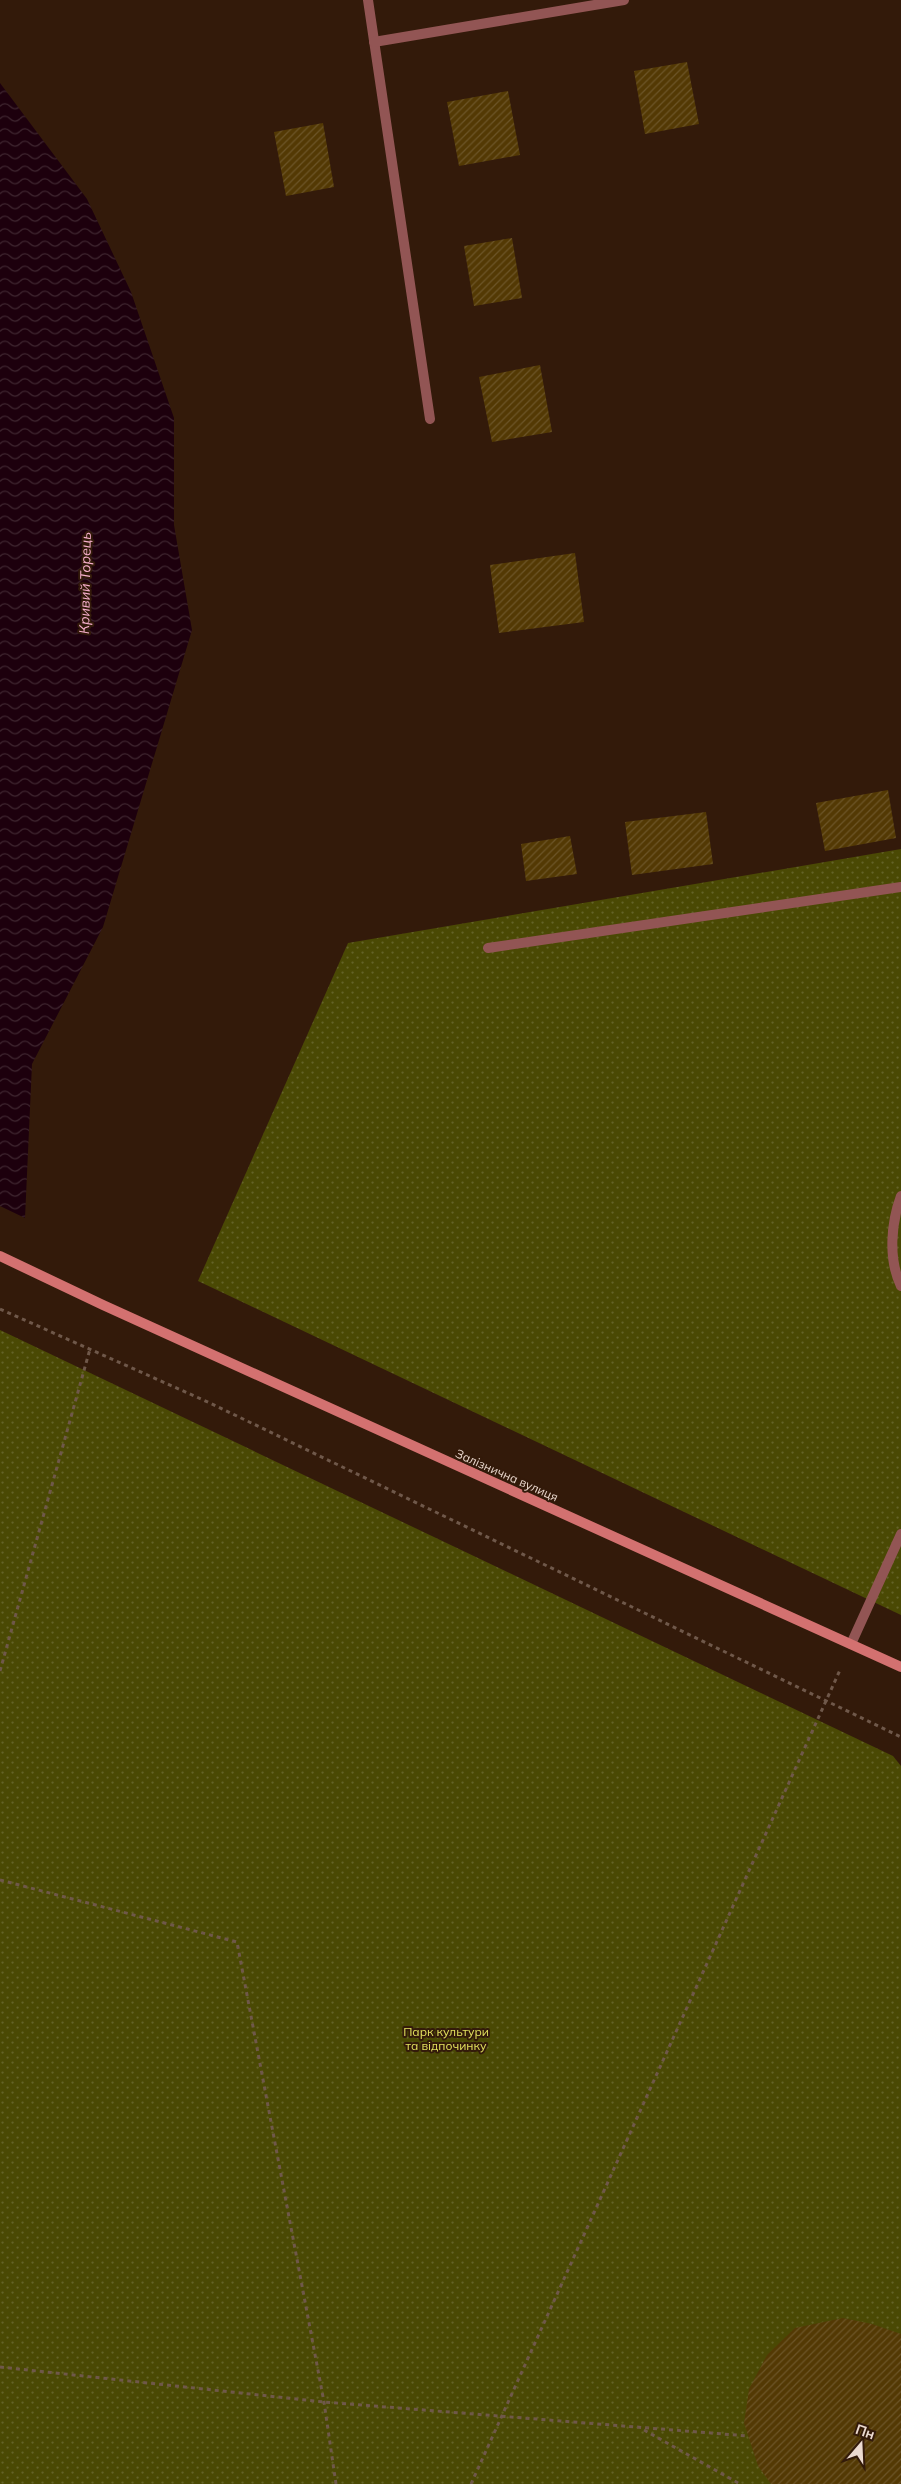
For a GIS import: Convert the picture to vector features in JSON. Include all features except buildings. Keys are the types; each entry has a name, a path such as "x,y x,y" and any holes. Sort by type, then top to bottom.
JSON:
{"street":[{"path":"368,0 430,419"},
{"path":"374,42 624,0"},
{"path":"488,948 901,887"},
{"path":"901,1196 892,1237 897,1277 901,1286"},
{"name":"Залізнична вулиця","path":"0,1256 103,1305 901,1667"},
{"path":"851,1644 901,1534"}],"path":[{"path":"0,1310 210,1403 901,1738"},
{"path":"0,1671 90,1349"},
{"path":"471,2484 851,1644"},
{"path":"0,1880 237,1942 324,2402 336,2484"},
{"path":"0,2367 324,2402 501,2418 748,2436"},
{"path":"641,2428 740,2484"}],"green space":[{"path":"901,849 901,1615 198,1281 348,943"},
{"name":"Парк культури та відпочинку","path":"0,1330 893,1756 901,1766 901,2484 0,2484"}],"water":[{"name":"Кривий Торець","path":"0,83 87,199 131,292 174,418 174,525 192,630 103,927 32,1064 25,1218 0,1206"}]}
